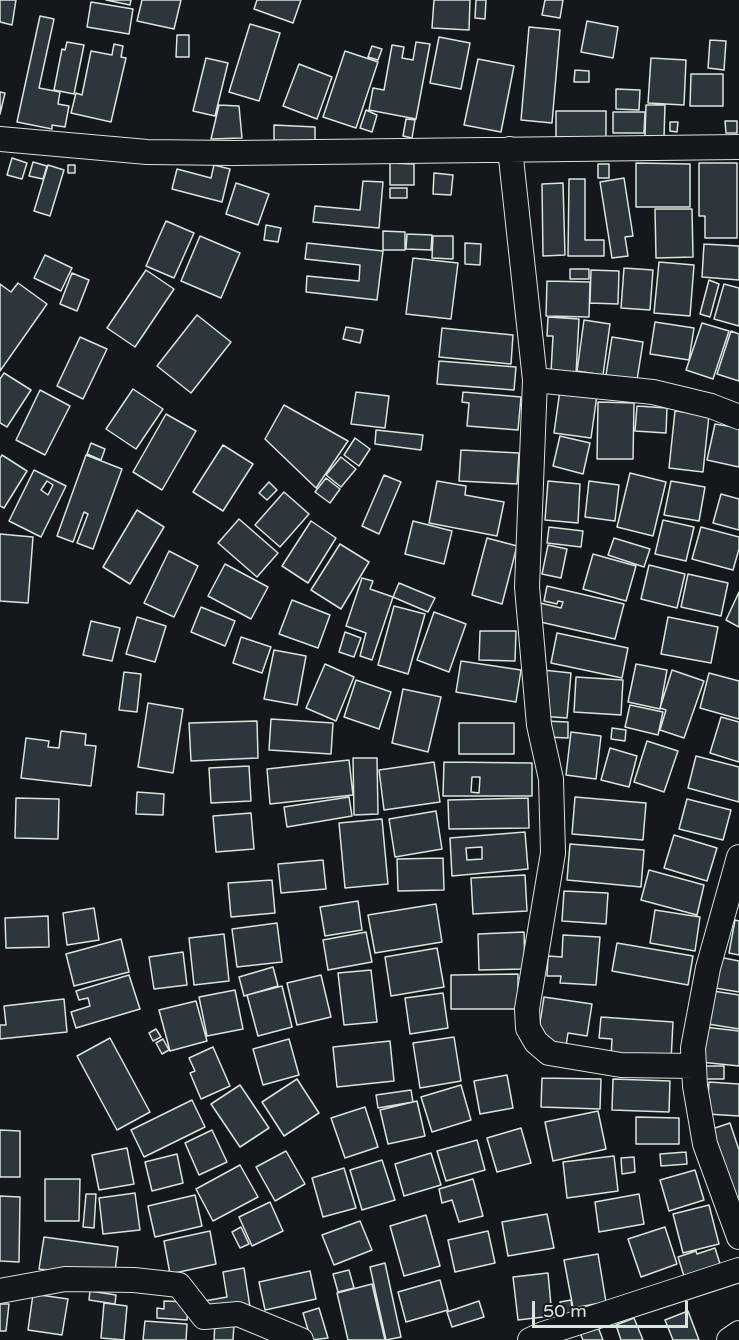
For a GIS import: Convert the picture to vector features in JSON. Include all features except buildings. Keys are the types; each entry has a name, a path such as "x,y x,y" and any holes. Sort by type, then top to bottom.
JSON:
{"street":[{"path":"0,140 147,152 233,153 739,147"},
{"path":"510,149 535,380 527,587 539,725 551,779 553,853 527,1009 528,1028 536,1042 549,1053 621,1065 694,1066"},
{"path":"535,380 653,392 711,406 739,417"},
{"path":"739,857 708,968 693,1048 695,1086 705,1144 739,1237"},
{"path":"530,1340 739,1270"},
{"path":"0,1291 66,1279 134,1280 179,1285 204,1317 238,1314 301,1340"},
{"path":"729,1340 739,1333"}]}
